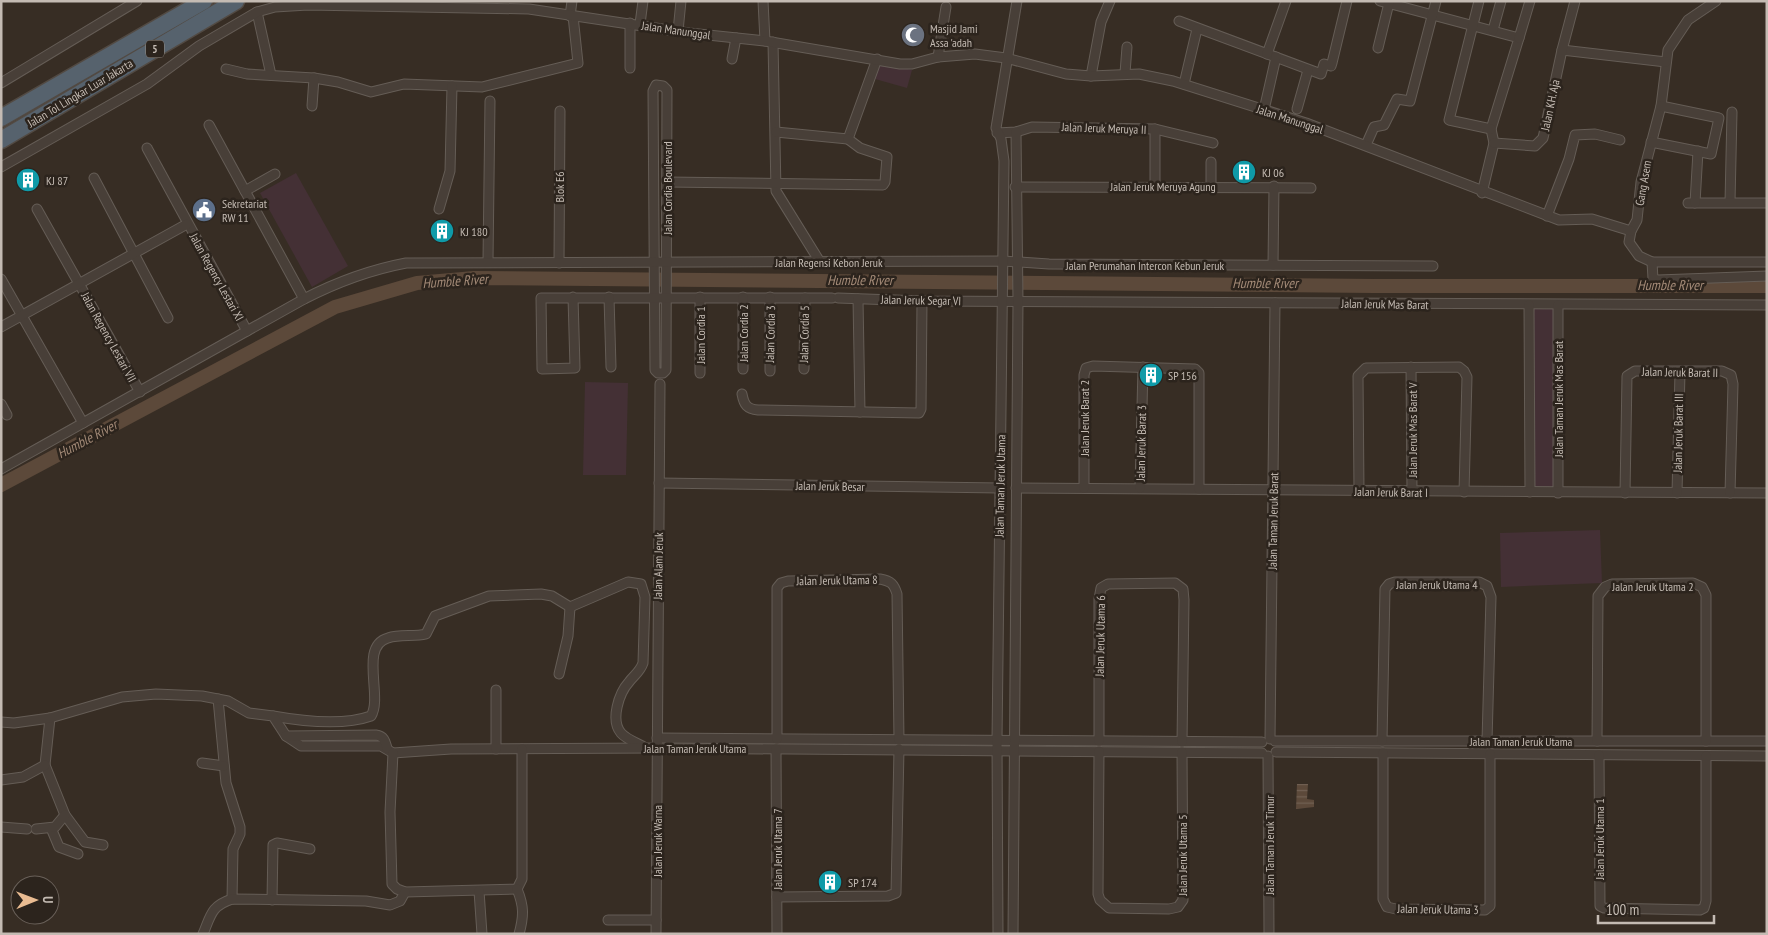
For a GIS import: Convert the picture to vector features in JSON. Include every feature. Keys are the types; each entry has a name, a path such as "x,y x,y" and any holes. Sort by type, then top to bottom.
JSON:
{"highway":[{"name":"Jalan Tol Lingkar Luar Jakarta","path":"1,118 204,1"},
{"name":"Jalan Tol Lingkar Luar Jakarta","path":"1,140 236,1"}],"street":[{"path":"1,83 137,1"},
{"path":"226,69 247,74 314,78 338,82 371,92 404,84 482,87 578,64 571,16 572,1"},
{"path":"640,24 643,1"},
{"path":"678,31 681,1"},
{"path":"762,1 769,42 776,132 775,182 778,197 820,262"},
{"name":"Jalan Taman Jeruk Utama","path":"998,934 997,740 1004,161 1001,139 996,128 1006,58 1017,1"},
{"path":"1090,76 1101,22 1110,1"},
{"path":"1267,54 1285,4 1276,1"},
{"path":"1179,21 1321,74 1324,64 1331,66 1347,1"},
{"path":"1366,145 1374,126 1384,125 1396,99 1410,101 1436,1"},
{"path":"1479,1 1449,120 1491,129"},
{"path":"1493,30 1501,1"},
{"path":"1530,1 1491,129 1494,143 1482,192 1563,221 1592,219 1631,231 1630,246 1639,256 1652,262 1767,262"},
{"name":"Jalan KH. Aja","path":"1494,143 1535,146 1543,138 1562,50 1575,1"},
{"name":"Gang Asem","path":"1631,231 1637,220 1641,182 1661,106 1668,50 1672,41 1688,20 1716,1"},
{"path":"1378,48 1385,2 1473,24 1519,38"},
{"name":"Jalan Manunggal","path":"1,167 147,84 190,52 257,12 275,7 308,5 452,6 520,8 769,42 900,64 912,64 938,57 975,54 1006,58 1066,74 1090,76 1125,73 1154,76 1264,110 1366,145 1482,192"},
{"path":"938,57 946,7"},
{"path":"257,12 271,75"},
{"path":"630,23 630,68"},
{"path":"1184,84 1197,29"},
{"path":"732,59 736,38"},
{"path":"1125,73 1127,47"},
{"path":"1562,50 1666,62"},
{"path":"1264,110 1276,58"},
{"path":"848,138 877,59"},
{"path":"1297,109 1308,70"},
{"path":"312,106 314,78"},
{"path":"439,209 450,172 452,86"},
{"name":"Jalan Cordia Boulevard","path":"656,86 663,86 667,90 666,370 658,373 655,370 655,266 653,91 656,86"},
{"path":"488,261 490,101"},
{"path":"1651,142 1711,154 1719,118 1661,106"},
{"name":"Blok E6","path":"559,263 560,111"},
{"path":"1730,202 1732,112"},
{"path":"209,125 304,300"},
{"name":"Jalan Jeruk Meruya II","path":"998,133 1016,132 1032,127 1155,130 1155,186"},
{"path":"1155,130 1213,143"},
{"path":"667,182 883,185 885,182 887,158 860,148 848,138 776,132"},
{"name":"Jalan Taman Jeruk Utama","path":"1013,934 1018,298 1015,187 1016,132"},
{"path":"1547,216 1569,159 1575,135 1595,134 1620,140"},
{"name":"Jalan Regency Lestari XI","path":"147,148 247,332"},
{"path":"1698,151 1692,203 1767,203"},
{"path":"1211,186 1212,162"},
{"path":"245,191 275,174"},
{"path":"94,178 168,318"},
{"path":"1273,265 1274,186"},
{"name":"Jalan Jeruk Meruya Agung","path":"1015,187 1274,186 1310,188"},
{"name":"Jalan Regency Lestari VII","path":"37,209 140,392"},
{"path":"1,326 187,224"},
{"name":"Jalan Regensi Kebon Jeruk","path":"1,469 304,300 341,281 389,266 424,262 488,261 666,267 820,262 1017,262"},
{"name":"Jalan Perumahan Intercon Kebun Jeruk","path":"1017,262 1049,264 1433,266"},
{"path":"1652,262 1653,279 1658,280 1767,276"},
{"path":"1,279 83,423"},
{"name":"Jalan Jeruk Segar VI","path":"574,297 575,368 542,369 541,298 666,294 700,297 922,301 1003,298"},
{"path":"610,297 611,368"},
{"name":"Jalan Cordia 1","path":"700,297 700,373"},
{"name":"Jalan Cordia 2","path":"743,297 743,369"},
{"name":"Jalan Cordia 3","path":"770,297 770,371"},
{"name":"Jalan Cordia 5","path":"804,369 805,298"},
{"name":"Jalan Jeruk Mas Barat","path":"1003,298 1275,303 1767,305"},
{"path":"858,299 860,412"},
{"path":"742,394 744,404 750,409 919,413 921,408 922,301"},
{"name":"Jalan Taman Jeruk Barat","path":"1269,741 1275,303"},
{"path":"1529,305 1530,492"},
{"name":"Jalan Taman Jeruk Mas Barat","path":"1558,305 1558,493"},
{"name":"Jalan Jeruk Barat 2","path":"1084,488 1084,376 1086,368 1093,366 1195,369 1199,373 1199,489"},
{"name":"Jalan Jeruk Barat 3","path":"1140,488 1143,367"},
{"path":"1359,492 1358,376 1366,368 1411,367 1459,367 1467,377 1464,492"},
{"name":"Jalan Jeruk Mas Barat V","path":"1411,367 1412,492"},
{"name":"Jalan Jeruk Barat II","path":"1625,493 1627,376 1634,371 1722,372 1731,374 1733,384 1730,493"},
{"name":"Jalan Jeruk Barat III","path":"1677,494 1680,372"},
{"name":"Jalan Alam Jeruk","path":"657,743 660,384"},
{"path":"1,404 7,415"},
{"name":"Jalan Jeruk Besar","path":"659,483 1000,488"},
{"name":"Jalan Jeruk Barat I","path":"1016,488 1273,489 1359,492 1767,493"},
{"name":"Jalan Jeruk Utama 8","path":"777,744 777,588 788,581 880,579 889,580 894,585 897,594 899,740"},
{"path":"570,607 628,582 635,582 643,588 643,663 639,672 626,686 616,714 616,725 620,732 645,748"},
{"name":"Jalan Jeruk Utama 6","path":"1099,741 1099,599 1101,588 1108,584 1175,582 1183,589 1184,600 1182,742"},
{"name":"Jalan Jeruk Utama 4","path":"1382,741 1385,588 1388,584 1395,582 1479,582 1487,586 1490,597 1487,741"},
{"name":"Jalan Jeruk Utama 2","path":"1597,741 1598,596 1605,587 1612,584 1693,583 1702,587 1706,595 1706,741"},
{"path":"1,722 14,723 50,718 122,696 173,694 228,701 244,712 273,716 317,721 363,719 371,716 376,706 374,652 379,642 387,638 426,634 435,616 444,611 489,596 552,596 570,607"},
{"path":"999,605 1015,605"},
{"path":"558,674 568,636 570,607"},
{"path":"496,690 496,749"},
{"path":"218,699 226,783 240,827 240,834 233,849 232,899"},
{"path":"273,716 286,736 376,735 381,736 385,740 390,751 392,884 397,889 405,892 517,889"},
{"path":"50,718 45,765 66,815 85,842 103,845"},
{"name":"Jalan Taman Jeruk Utama","path":"777,744 899,740 1182,742 1767,741"},
{"path":"1269,741 1278,746 1269,754 1269,741"},
{"name":"Jalan Taman Jeruk Utama","path":"390,751 645,748 657,743 777,744 899,750 1767,756"},
{"name":"Jalan Jeruk Warna","path":"656,934 657,743"},
{"name":"Jalan Jeruk Utama 7","path":"777,744 777,897 888,896 896,893 899,750"},
{"path":"519,934 524,916 524,907 517,889 522,879 522,749"},
{"name":"Jalan Jeruk Utama 5","path":"1099,751 1098,894 1100,900 1109,908 1169,909 1178,907 1183,900 1182,752"},
{"name":"Jalan Jeruk Utama 3","path":"1383,753 1383,899 1387,907 1406,910 1485,910 1490,906 1490,754"},
{"name":"Jalan Taman Jeruk Timur","path":"1269,754 1269,934"},
{"name":"Jalan Jeruk Utama 1","path":"1599,755 1600,906 1604,908 1700,910 1704,908 1706,901 1706,756"},
{"path":"202,763 224,766"},
{"path":"1,780 23,776 45,765"},
{"path":"1,827 51,828 66,815"},
{"path":"51,828 59,847 78,854"},
{"path":"272,900 273,846 277,843 310,849"},
{"path":"479,891 482,934"},
{"path":"202,934 213,909 220,903 232,899 366,901 390,905 400,901 405,892"},
{"path":"777,897 777,934"},
{"path":"608,920 656,920"}],"shaded area":[{"path":"879,62 912,70 907,88 875,79"},
{"path":"296,173 348,266 312,287 260,193"},
{"path":"1534,307 1554,307 1554,488 1535,487"},
{"path":"585,382 628,383 626,475 583,475"},
{"path":"1600,530 1602,583 1501,587 1500,533"},
{"path":"1297,784 1308,784 1307,799 1314,800 1314,807 1296,809"}],"waterway":[{"name":"Humble River","path":"1,485 335,307 417,283 474,278 1374,286 1767,286"}],"place":[{"name":"Masjid Jami Assa 'adah","path":"913,35"},
{"name":"KJ 06","path":"1244,172"},
{"name":"KJ 87","path":"28,180"},
{"name":"Sekretariat RW 11","path":"204,210"},
{"name":"KJ 180","path":"442,231"},
{"name":"SP 156","path":"1151,375"},
{"name":"SP 174","path":"830,882"}]}
